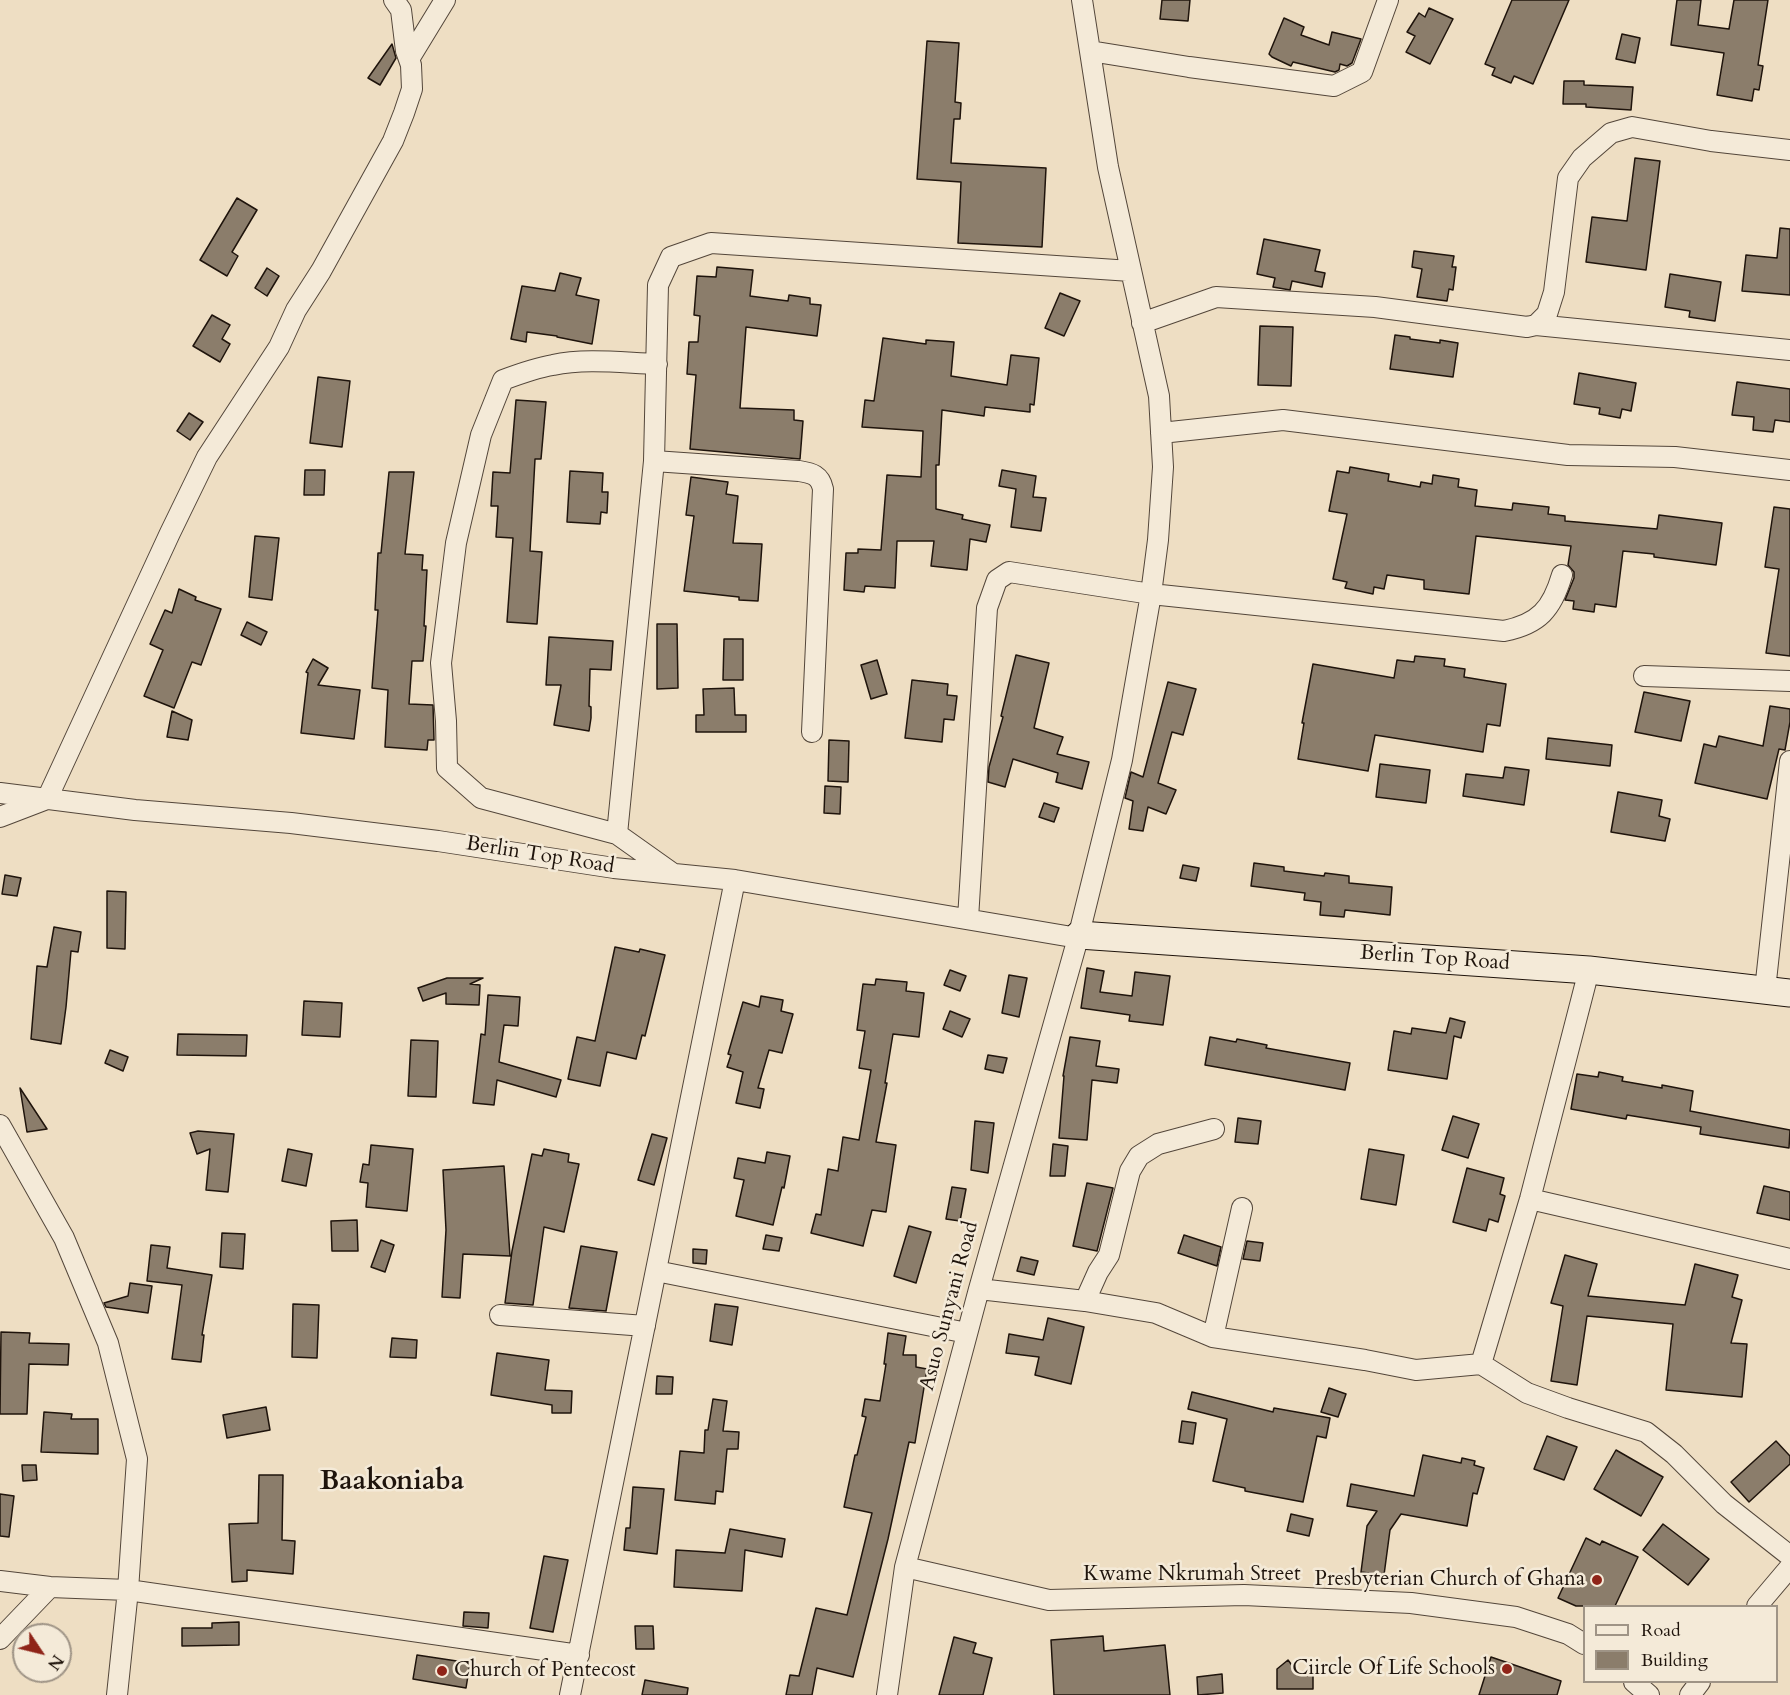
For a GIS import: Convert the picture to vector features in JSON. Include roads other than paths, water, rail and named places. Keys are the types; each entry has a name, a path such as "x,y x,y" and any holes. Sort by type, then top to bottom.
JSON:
{"street":[{"path":"0,817 47,799 207,456 279,347 296,310 321,271 393,141 412,89 411,66 406,51 400,10 394,0"},
{"path":"408,59 445,0"},
{"name":"Asuo Sunyani Road","path":"887,1695 905,1567 979,1289 1078,936 1122,760 1151,594 1158,540 1163,467 1159,396 1108,167 1082,0"},
{"path":"1090,51 1334,86 1362,72 1388,0"},
{"path":"1536,325 1547,314 1554,292 1568,178 1582,158 1611,133 1632,127 1711,141 1790,150"},
{"path":"617,834 654,461 658,285 671,257 711,243 1131,271"},
{"path":"1142,323 1216,297 1375,306 1527,327 1536,325 1790,350"},
{"path":"657,364 598,362 555,364 529,370 503,380 481,435 462,513 441,663 447,768 481,798 617,834 674,874"},
{"path":"1161,433 1282,420 1568,455 1675,457 1790,470"},
{"path":"654,461 799,471 812,473 821,481 823,489 812,732"},
{"path":"968,919 987,608 997,580 1010,572 1151,594 1504,631 1520,628 1532,622 1547,609 1557,594 1562,575"},
{"path":"1644,676 1790,681"},
{"path":"1777,992 1790,760"},
{"name":"Berlin Top Road","path":"0,793 135,810 291,823 438,840 614,868 735,880 1078,936 1589,970 1777,992"},
{"path":"570,1695 735,880"},
{"path":"1481,1364 1530,1199 1589,970"},
{"path":"0,1125 64,1238 108,1343 137,1459 128,1590 117,1695"},
{"path":"1085,1300 1108,1256 1130,1171 1138,1156 1158,1144 1214,1129"},
{"path":"1530,1199 1790,1259"},
{"path":"1213,1337 1242,1208"},
{"path":"656,1271 967,1333"},
{"path":"979,1289 1085,1300 1156,1313 1213,1337 1416,1370 1481,1364 1527,1393 1646,1432 1674,1454 1724,1504 1790,1556"},
{"path":"500,1315 645,1326"},
{"name":"Kwame Nkrumah Street","path":"905,1567 1049,1600 1244,1595 1411,1603 1516,1617 1568,1634 1583,1643"},
{"path":"1758,1605 1790,1567"},
{"path":"0,1581 50,1587 128,1590 579,1655"},
{"path":"0,1639 50,1587"},
{"path":"1635,1683 1649,1695"},
{"path":"1690,1695 1699,1683"}],"place":[{"name":"Presbyterian Church of Ghana","path":"1597,1580"},
{"name":"Ciircle Of Life Schools","path":"1507,1669"},
{"name":"Church of Pentecost","path":"442,1671"}],"district":[{"name":"Baakoniaba","path":"392,1483"}]}
